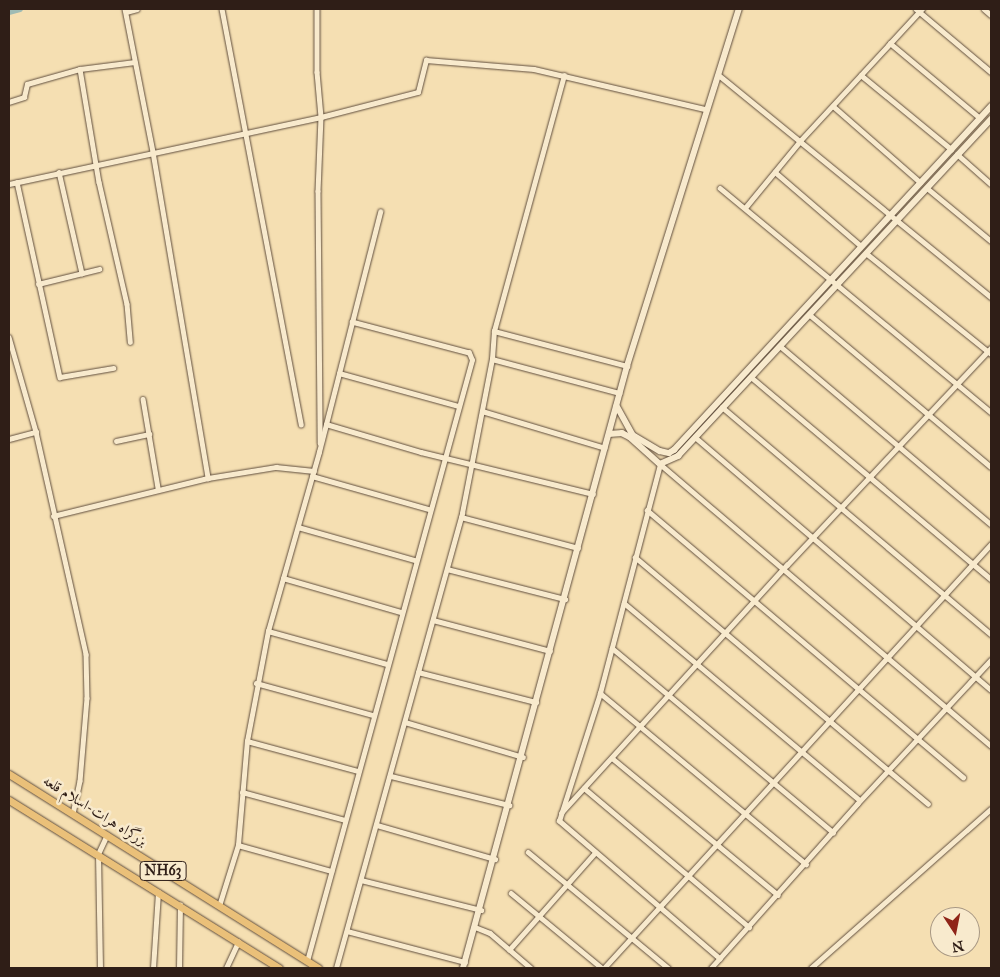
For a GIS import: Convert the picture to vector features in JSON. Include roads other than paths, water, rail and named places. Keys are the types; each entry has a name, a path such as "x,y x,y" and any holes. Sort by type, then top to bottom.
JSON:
{"highway":[{"name":"بزرگراه هرات-اسلام قلعه","path":"9,774 318,968"},
{"name":"NH63","path":"9,800 159,890 279,968"}],"street":[{"path":"137,9 125,10 152,152 208,478"},
{"path":"222,9 301,425"},
{"path":"317,9 317,72 321,117 318,191 319,452"},
{"path":"347,931 464,965 481,910 595,494 627,366 705,109 720,76 739,9"},
{"path":"984,9 991,15"},
{"path":"745,208 800,141 919,10 991,72"},
{"path":"890,43 980,118"},
{"path":"9,184 321,117 418,92 426,60 564,74 705,109"},
{"path":"9,102 24,97 27,84 80,69 135,62"},
{"path":"80,69 96,165 117,250 130,342"},
{"path":"336,968 461,517 492,359 494,331 564,74"},
{"path":"861,75 951,150"},
{"path":"720,76 991,297"},
{"path":"833,106 920,182"},
{"path":"617,406 631,433 660,451 672,452 991,106"},
{"path":"660,464 672,461 810,315 957,154 990,123"},
{"path":"957,154 991,184"},
{"path":"59,172 82,273"},
{"path":"775,172 861,246"},
{"path":"17,182 60,377 113,368"},
{"path":"720,188 991,412"},
{"path":"926,188 991,241"},
{"path":"220,906 238,845 247,741 256,683 268,631 319,452 380,212"},
{"path":"559,815 782,569 956,382 990,351 866,253"},
{"path":"38,284 99,269"},
{"path":"810,315 991,467"},
{"path":"307,961 429,508 472,360 469,353 352,322"},
{"path":"494,331 627,366"},
{"path":"9,338 36,432 53,516 86,654 81,762 73,813"},
{"path":"780,346 991,524"},
{"path":"492,359 620,393"},
{"path":"9,364 15,362"},
{"path":"339,373 459,406"},
{"path":"751,377 870,475 991,579"},
{"path":"143,399 158,488"},
{"path":"722,408 842,505 943,596 991,634"},
{"path":"482,411 605,448"},
{"path":"326,424 443,458 595,494"},
{"path":"9,439 36,432"},
{"path":"610,434 622,433 630,437 991,746"},
{"path":"116,441 149,434"},
{"path":"695,437 811,538 917,624 991,690"},
{"path":"660,464 600,694 559,815 560,823 594,854 720,959"},
{"path":"53,516 158,488 276,467 313,474 429,508"},
{"path":"647,510 963,777"},
{"path":"461,517 580,548"},
{"path":"298,527 415,560"},
{"path":"511,894 603,968 660,908 887,656 991,544"},
{"path":"635,557 928,804"},
{"path":"447,569 566,599"},
{"path":"283,578 401,612"},
{"path":"624,603 803,750 860,800"},
{"path":"433,620 552,651"},
{"path":"268,631 387,664"},
{"path":"612,648 833,832"},
{"path":"712,968 806,864 860,800 991,660"},
{"path":"418,672 538,702"},
{"path":"256,683 374,715"},
{"path":"600,694 806,864"},
{"path":"405,722 523,757"},
{"path":"247,741 358,771"},
{"path":"612,758 778,895"},
{"path":"390,776 510,805"},
{"path":"584,788 749,927"},
{"path":"242,792 345,820"},
{"path":"810,968 991,809"},
{"path":"377,825 495,859"},
{"path":"100,968 98,854 107,835"},
{"path":"238,845 331,871"},
{"path":"528,852 668,968"},
{"path":"509,950 594,854"},
{"path":"361,880 481,910"},
{"path":"153,968 159,890"},
{"path":"179,968 180,905"},
{"path":"475,928 490,933 531,968"},
{"path":"226,968 238,942"}],"waterway":[{"path":"9,12 20,9"}]}
